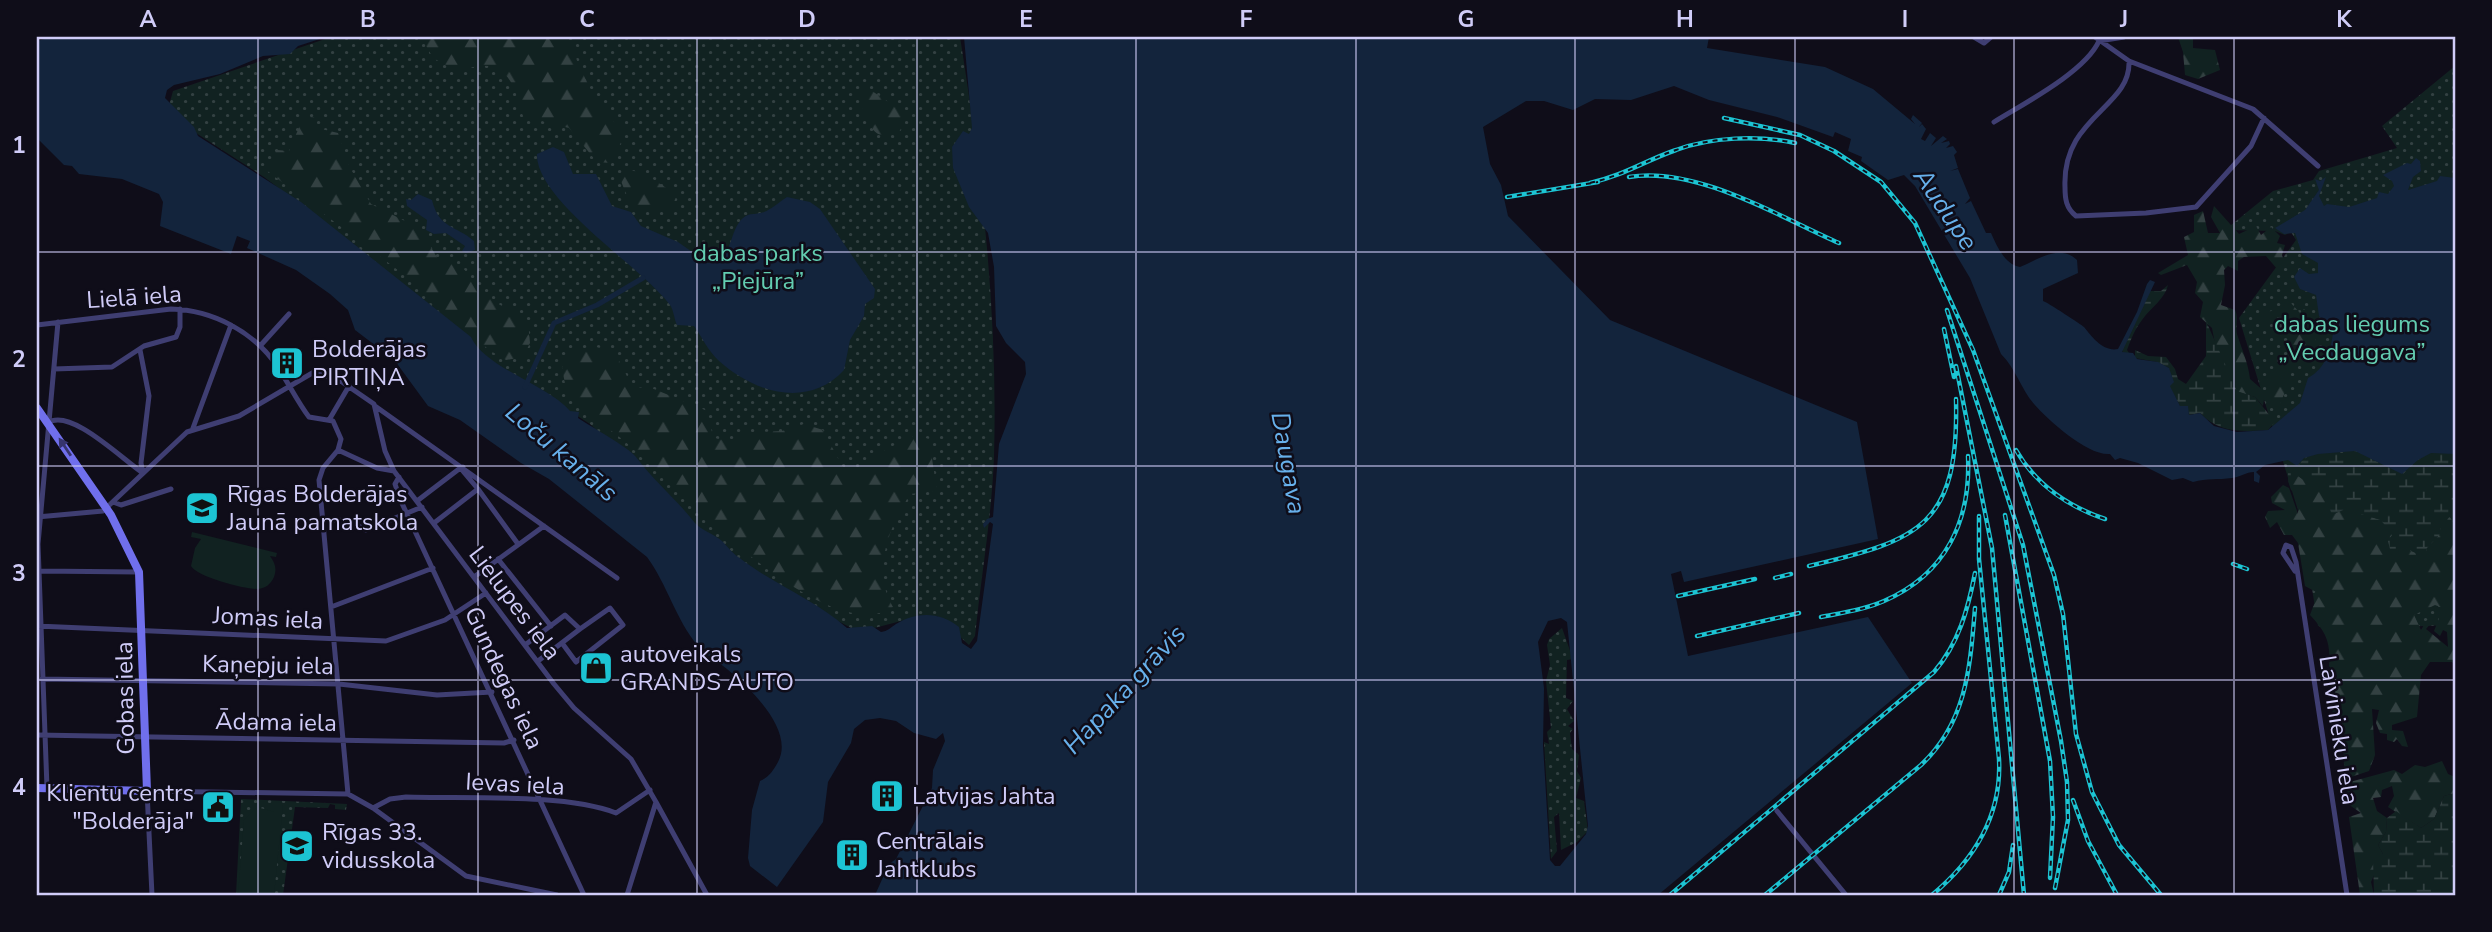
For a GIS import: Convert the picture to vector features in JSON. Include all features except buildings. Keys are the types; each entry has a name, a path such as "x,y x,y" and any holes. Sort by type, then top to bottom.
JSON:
{"street":[{"path":"1975,37 1984,43 1991,37"},
{"path":"2097,39 2124,37"},
{"path":"2097,39 2129,61 2253,109 2318,166"},
{"path":"1994,122 2060,80 2088,56 2097,39"},
{"path":"2129,61 2129,74 2124,87 2088,122 2069,148 2064,173 2066,206 2076,216 2146,213 2196,207 2251,146 2264,118"},
{"path":"54,369 112,367 140,349 176,337 180,327 180,309"},
{"name":"Lielā iela","path":"37,325 146,310 180,309 199,312 231,325 260,346 290,385 309,417 329,420"},
{"path":"260,346 289,314"},
{"path":"47,788 38,626 38,517 58,322"},
{"path":"193,428 231,325"},
{"path":"140,349 149,396 141,463 143,473"},
{"path":"38,517 98,512 110,505 193,428 239,416 314,372 349,386 617,578"},
{"path":"348,794 319,480 323,468 338,450 341,439 335,425 329,420 349,386"},
{"name":"Lielupes iela","path":"374,404 385,451 397,474 574,708 631,759 706,895"},
{"name":"Gobas iela","path":"37,408 92,487 110,505 139,572 152,895"},
{"path":"48,423 61,419 84,428 143,473"},
{"path":"338,450 397,474"},
{"path":"463,468 518,544"},
{"path":"322,519 349,521 366,530 407,515 458,469 463,468"},
{"name":"Gundegas iela","path":"397,474 397,489 407,515 543,801 584,895"},
{"path":"110,505 121,505 171,489"},
{"path":"434,523 478,489"},
{"path":"492,508 506,498"},
{"path":"474,577 544,526"},
{"path":"498,559 551,626"},
{"path":"331,607 433,568"},
{"path":"38,571 139,572"},
{"name":"Laivinieku iela","path":"2295,571 2347,895"},
{"name":"Jomas iela","path":"38,626 392,641 455,615 486,593"},
{"path":"538,662 562,643 580,629 610,608 623,625 576,662 562,643"},
{"path":"525,645 565,615 580,629"},
{"name":"Kaņepju iela","path":"42,678 339,684 437,695 492,692"},
{"name":"Ādama iela","path":"37,735 504,743 514,740"},
{"path":"37,788 348,794 373,808 466,876 557,895"},
{"name":"Ievas iela","path":"373,808 390,799 406,797 543,801 602,807 616,813 650,790"},
{"path":"627,895 656,802"},
{"path":"1777,811 1846,895"}],"green space":[{"name":"dabas parks „Piejūra”","path":"331,37 960,37 987,245 995,403 989,524 975,636 969,645 937,616 901,621 859,632 756,578 712,543 590,424 471,348 317,217 264,177 176,120 168,109 173,91"},
{"path":"421,37 568,37 599,103 617,124 627,130 611,163 597,162 569,128 523,116 515,90 503,73 485,66 458,72 433,58"},
{"path":"2178,37 2193,37 2193,48 2215,50 2220,70 2198,79 2185,75 2183,52"},
{"name":"dabas liegums „Vecdaugava”","path":"2455,66 2455,625 2333,629 2318,626 2301,520 2239,318 2296,240 2291,232 2285,235 2275,231 2225,230 2273,191 2313,180 2319,171 2397,148 2382,126"},
{"path":"860,89 872,91 902,111 905,122 899,132 882,135 872,129 862,108"},
{"path":"314,117 317,128 338,133 349,166 371,204 409,223 426,239 438,259 458,265 485,295 528,321 530,343 523,357 506,360 489,350 407,277 266,170 277,150 289,151 303,118"},
{"path":"627,169 645,174 677,195 671,208 650,211 637,208 628,197 620,178"},
{"path":"2214,206 2239,234 2256,226 2261,235 2271,227 2280,236 2277,243 2285,245 2282,255 2285,264 2278,270 2266,256 2244,257 2238,261 2238,271 2228,266 2224,270 2225,285 2221,305 2235,310 2237,334 2250,379 2265,392 2263,406 2255,397 2237,392 2216,349 2212,328 2200,317 2203,302 2195,293 2197,282 2187,265 2161,275 2158,273 2188,255 2184,237 2194,232 2194,215 2203,211 2208,233 2220,233 2211,217"},
{"path":"2168,285 2161,299 2137,327 2127,350 2129,353 2125,354 2121,350 2149,291 2161,291"},
{"path":"2289,301 2300,313 2304,309 2307,312 2314,332 2315,347 2307,359 2289,369 2289,382 2280,404 2272,407 2265,383 2274,372 2286,365 2292,342 2290,327 2284,327 2274,333 2273,324 2280,318 2275,316 2266,321 2258,318"},
{"path":"2206,321 2237,391 2255,397 2275,422 2268,430 2231,430 2207,420 2200,413 2189,415 2186,406 2180,406 2170,387 2169,368 2157,362 2135,358 2135,350 2148,356 2166,357 2175,369 2178,379 2186,384 2206,356"},
{"path":"591,346 614,351 633,388 649,387 705,410 714,438 728,441 746,433 782,431 804,424 823,430 842,466 859,474 877,454 915,435 929,439 937,491 910,494 895,521 885,549 883,579 893,607 865,614 830,606 792,586 715,526 629,445 586,413 571,398 562,367 574,352"},
{"path":"2355,451 2403,474 2418,460 2431,453 2455,454 2455,525 2450,517 2442,521 2439,535 2426,549 2428,561 2416,560 2417,554 2408,549 2391,553 2388,541 2392,535 2381,520 2357,513 2352,506 2332,515 2325,495 2298,476 2288,481 2288,460 2299,465 2304,459 2317,454"},
{"path":"2298,476 2325,495 2353,506 2357,513 2381,520 2402,549 2415,552 2417,558 2429,557 2426,549 2439,535 2440,524 2444,518 2450,517 2455,525 2455,666 2452,662 2430,662 2421,675 2417,717 2392,725 2392,730 2403,731 2408,747 2402,746 2397,739 2394,742 2387,740 2387,734 2380,733 2376,723 2379,710 2372,709 2375,755 2369,771 2345,779 2343,749 2336,740 2341,730 2332,713 2337,676 2329,666 2326,638 2310,615 2318,593 2305,586 2298,543 2292,535 2284,535 2277,522 2270,528 2265,517 2268,511 2285,510 2272,503 2271,497 2283,485 2289,488 2298,514 2298,495 2291,490 2288,481","holes":["2435,605 2443,608 2434,631 2440,636 2443,630 2447,632 2448,647 2426,629 2431,623 2427,620 2421,630 2414,615"]},
{"path":"192,532 277,553 276,557 270,556 275,568 273,580 267,586 257,589 221,582 195,570 191,566 195,548 201,539 191,537"},
{"path":"1562,628 1573,659 1567,660 1566,698 1573,701 1567,709 1574,721 1568,726 1573,729 1570,733 1572,749 1579,755 1577,771 1581,778 1576,798 1584,801 1588,831 1577,842 1561,850 1559,813 1554,817 1557,851 1551,859 1544,742 1549,744 1547,732 1551,728 1546,681 1550,665 1547,645 1549,639"},
{"path":"2442,761 2448,774 2455,777 2455,793 2444,796 2434,819 2421,828 2388,807 2394,796 2392,786 2382,790 2381,797 2373,798 2377,811 2387,818 2386,832 2378,845 2383,854 2371,882 2374,895 2360,895 2349,817 2361,813 2348,804 2346,783 2394,770 2402,774 2415,765 2425,767"},
{"path":"2455,793 2455,895 2374,895 2373,859 2383,854 2378,845 2386,832 2387,818 2396,811 2421,828 2434,819 2444,796"},
{"path":"241,799 347,804 346,810 335,809 335,805 330,804 328,808 295,807 283,895 236,895"},
{"path":"274,805 283,805 274,895 238,895 244,820 257,807 274,812"}],"water":[{"path":"52,37 326,37 298,46 290,54 263,56 220,74 174,85 167,90 165,98 194,127 198,136 301,202 471,337 489,358 548,393 570,411 579,412 578,418 631,453 695,523 722,541 738,557 822,609 847,628 872,626 881,632 912,617 929,615 945,618 959,627 962,643 971,649 977,641 993,524 990,522 984,528 983,524 993,517 999,444 1026,374 1025,362 1006,343 996,326 994,267 988,233 969,207 953,168 952,147 963,131 969,134 972,128 964,37 1709,37 1707,48 1825,67 1873,89 1915,124 1911,119 1913,115 1922,123 1919,127 1922,124 1926,129 1921,139 1925,141 1930,133 1936,138 1931,146 1943,136 1947,139 1941,143 1949,141 1950,144 1946,148 1953,146 1957,152 1954,155 1958,168 1950,171 1958,169 1970,198 1965,204 1971,201 1986,233 1991,233 2002,254 2010,262 2020,267 2056,253 2070,255 2077,260 2078,273 2043,289 2043,301 2082,325 2103,346 2118,349 2137,312 2147,284 2150,280 2155,282 2122,352 2133,353 2137,359 2158,362 2169,368 2174,382 2170,386 2180,406 2188,406 2189,415 2200,413 2214,426 2237,432 2268,430 2300,403 2308,378 2323,364 2332,339 2333,332 2319,316 2316,295 2300,289 2294,277 2300,268 2309,274 2318,273 2318,263 2302,254 2295,233 2284,234 2275,228 2305,210 2319,190 2315,179 2320,181 2326,177 2319,196 2324,206 2327,204 2349,207 2377,198 2379,192 2388,194 2394,186 2392,181 2383,175 2407,163 2411,164 2416,158 2420,161 2421,171 2413,177 2408,190 2437,181 2440,176 2455,178 2455,454 2431,453 2402,474 2355,451 2318,454 2304,458 2297,466 2288,460 2265,465 2256,472 2260,476 2259,483 2254,481 2254,472 2232,478 2193,482 2183,478 2172,480 2138,463 2120,458 2115,460 2110,454 2080,444 2034,404 2001,354 1970,278 1915,186 1904,175 1888,180 1861,161 1862,157 1848,151 1851,139 1835,132 1833,137 1777,117 1709,100 1674,86 1631,100 1595,99 1573,110 1544,101 1526,101 1483,127 1490,164 1501,185 1508,216 1610,320 1857,422 1878,539 1684,582 1681,571 1671,574 1688,656 1868,617 1912,683 1658,895 875,895 889,864 896,859 932,788 933,770 945,741 943,733 936,739 914,733 896,721 880,718 865,720 854,729 851,743 828,782 823,822 777,887 750,866 748,858 752,810 760,781 772,771 782,750 775,724 758,698 705,653 690,636 647,557 549,479 521,463 460,420 428,406 398,365 394,354 380,349 355,330 348,310 296,270 247,248 250,241 237,236 231,254 160,226 163,202 159,194 122,179 79,174 72,166 64,165 37,138 37,41","holes":["1561,618 1567,622 1588,826 1586,834 1560,866 1555,866 1550,860 1543,745 1544,688 1538,642 1548,621"]},
{"path":"553,147 564,152 573,174 596,174 612,206 631,212 641,226 678,242 708,263 716,261 727,251 738,224 745,216 767,211 787,197 810,202 820,209 875,289 874,298 865,304 864,316 850,340 844,370 830,382 814,390 798,393 765,388 733,372 715,357 694,326 677,325 670,305 657,290 571,213 553,192 541,172 537,154"},
{"path":"418,194 432,200 444,221 474,241 475,250 466,253 462,251 465,246 446,233 434,234 426,230 427,220 407,206 406,199 411,200"}],"waterway":[{"name":"Loču kanāls","path":"525,387 554,323 597,305 643,278"}],"railway":[{"path":"1724,118 1800,135 1834,151 1881,182 1915,223 1973,350 2054,575 2063,614 2076,734 2092,792 2119,845 2161,895"},
{"path":"1590,183 1704,142 1750,138 1795,143"},
{"path":"1629,177 1682,179 1709,186 1763,207 1839,243"},
{"path":"1507,197 1598,182"},
{"path":"1947,310 2023,545 2061,741 2067,782 2068,820 2055,888"},
{"path":"1944,329 1954,377"},
{"path":"1956,366 1992,548 2024,895"},
{"path":"1809,566 1880,547 1906,535 1926,520 1940,500 1950,475 1955,441 1956,399"},
{"path":"2016,450 2033,474 2054,493 2078,508 2105,519"},
{"path":"1821,617 1884,601 1906,590 1939,560 1959,523 1965,502 1968,456"},
{"path":"2005,515 2050,761 2053,817 2050,878"},
{"path":"1932,895 1961,867 1982,835 1996,799 1999,780 1979,559 1979,516"},
{"path":"2233,564 2247,569"},
{"path":"1670,895 1934,672 1950,649 1961,625 1975,573"},
{"path":"1775,578 1791,574"},
{"path":"1678,596 1755,579"},
{"path":"1765,895 1921,765 1936,748 1948,731 1963,693 1975,608"},
{"path":"1697,636 1799,613"},
{"path":"2073,800 2088,841 2117,895"},
{"path":"1999,895 2009,872 2013,845"}],"place":[{"name":"Bolderājas PIRTIŅA","path":"287,363"},
{"name":"Rīgas Bolderājas Jaunā pamatskola","path":"202,508"},
{"name":"autoveikals GRANDS AUTO","path":"596,668"},
{"name":"Latvijas Jahta","path":"887,796"},
{"name":"Klientu centrs \"Bolderāja\"","path":"218,807"},
{"name":"Rīgas 33. vidusskola","path":"297,846"},
{"name":"Centrālais Jahtklubs","path":"852,855"}],"water label":[{"name":"Audupe","path":"1946,209"},
{"name":"Daugava","path":"1289,463"},
{"name":"Hapaka grāvis","path":"1124,689"}]}
